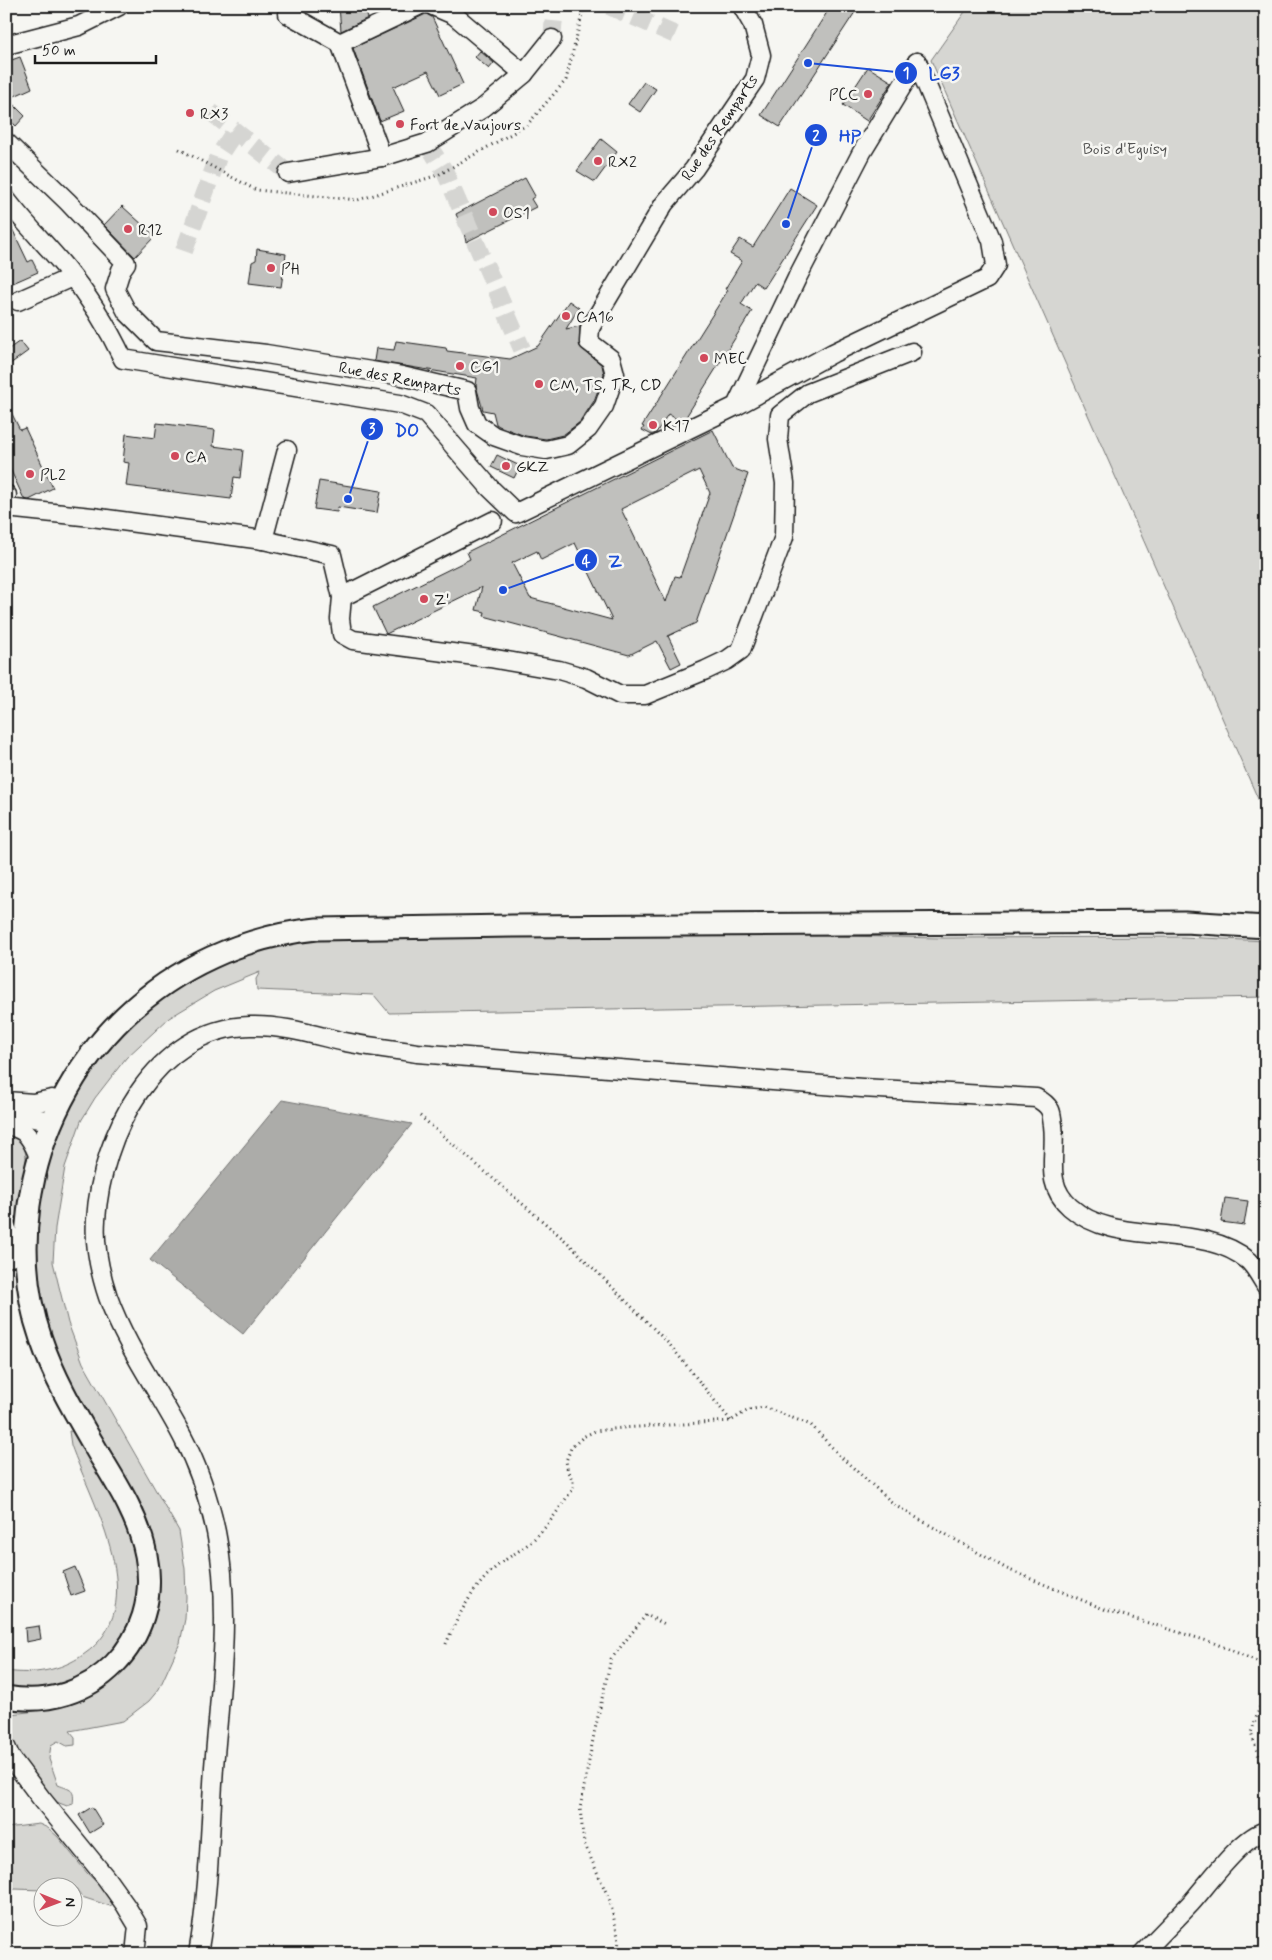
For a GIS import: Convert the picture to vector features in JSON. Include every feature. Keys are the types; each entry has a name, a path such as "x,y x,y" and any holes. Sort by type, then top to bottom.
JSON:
{"main road":[{"path":"6,1696 24,1700 51,1698 79,1689 97,1679 112,1667 131,1644 142,1621 148,1594 146,1556 137,1524 125,1498 77,1417 50,1363 16,1255 39,1157 57,1111 79,1070 104,1036 135,1006 185,971 219,954 260,939 292,932 346,928 1185,922 1266,926"}],"street":[{"path":"6,45 79,26 119,6"},
{"path":"340,43 418,6"},
{"path":"433,6 454,15 524,74"},
{"name":"Rue des Remparts","path":"6,142 68,202 126,264 121,270 115,289 127,312 156,341 305,360 402,376 467,390 470,408 477,424 494,436 522,446 546,450 568,445 588,429 604,406 615,374 611,359 588,342 590,328 664,204 694,169 755,79 761,55 753,26 742,6"},
{"path":"288,14 340,43 382,157"},
{"path":"288,173 382,157 427,143 483,108 524,74 552,39"},
{"path":"6,200 72,278 112,337 124,359 329,391 409,407 426,414 490,488 516,513 736,406 833,353 987,279 996,265 992,241 917,62 862,152 797,278 736,406"},
{"path":"18,300 72,278"},
{"path":"6,508 92,517 263,540 332,555 342,597 340,619 342,634 352,640 490,658 559,670 586,678 620,695 645,695 706,670 741,650 784,537 786,483 778,439 780,415 808,393 912,352"},
{"path":"263,540 287,450"},
{"path":"342,597 492,521"},
{"path":"198,1954 205,1910 222,1655 223,1604 221,1569 209,1502 198,1470 182,1436 115,1316 107,1295 98,1259 96,1224 98,1198 104,1170 116,1135 132,1104 158,1067 185,1044 216,1030 250,1026 290,1029 348,1042 417,1053 862,1088 1036,1098 1045,1103 1051,1111 1053,1129 1052,1173 1057,1191 1067,1205 1080,1215 1097,1223 1227,1247 1250,1262 1266,1286"},
{"path":"6,1100 33,1103 52,1099 57,1111 41,1121 14,1114 6,1116"},
{"path":"6,1122 11,1127 23,1132 33,1142 39,1157"},
{"path":"6,1227 16,1255"},
{"path":"6,1747 11,1758 41,1798 106,1878 126,1906 138,1926 135,1954"},
{"path":"1142,1954 1192,1902 1244,1843 1259,1832 1266,1831"}],"path":[{"path":"420,1116 567,1242 670,1345 731,1422"},
{"path":"446,1644 458,1614 482,1580 502,1562 523,1549 538,1536 573,1489 573,1481 568,1472 566,1461 571,1448 583,1437 595,1431 622,1428 731,1422 748,1410 764,1407 811,1425 840,1456 896,1506 1007,1569 1106,1610 1214,1643 1266,1664"},
{"path":"617,1954 619,1941 610,1901 584,1843 580,1809 611,1659 646,1615 667,1624"},
{"path":"1266,1688 1251,1732 1266,1778"}],"green space":[{"name":"Bois d'Eguisy","path":"969,6 1266,6 1266,817 931,60"},
{"path":"692,933 941,938 1183,937 1266,941 1266,997 389,1013 374,995 257,990 256,979 260,972 214,991 169,1018 126,1058 95,1098 81,1121 65,1167 55,1228 53,1262 68,1323 83,1363 179,1531 185,1569 185,1619 180,1643 159,1689 149,1701 123,1721 70,1731 75,1737 75,1745 67,1746 58,1741 51,1745 49,1759 58,1785 69,1789 73,1793 73,1804 67,1806 54,1801 6,1739 6,1721 9,1714 49,1709 68,1704 85,1698 116,1678 130,1664 142,1646 153,1622 159,1599 160,1576 151,1532 130,1488 80,1402 55,1351 41,1302 37,1269 40,1203 47,1171 57,1139 70,1109 100,1060 131,1024 149,1008 188,981 258,949 280,944 302,940 346,937"},
{"path":"6,1132 20,1141 26,1159 17,1216 13,1219 8,1216 6,1208"},
{"path":"69,1431 75,1432 99,1472 121,1513 129,1535 135,1557 137,1579 133,1613 126,1630 116,1646 103,1660 86,1673 65,1683 42,1688 30,1689 6,1686 6,1671 36,1672 56,1668 83,1655 104,1635 114,1610 116,1583 112,1554 103,1525 71,1445"},
{"path":"39,1824 48,1828 58,1837 87,1873 111,1896 113,1904 110,1906 82,1897 82,1878 32,1878 32,1890 15,1889 10,1893 10,1907 6,1917 6,1828"}],"shaded area":[{"path":"282,1100 412,1124 243,1334 150,1260"}],"building":[{"path":"339,6 363,6 368,18 341,31"},
{"path":"831,6 859,6 780,127 761,115"},
{"path":"426,14 432,17 463,84 440,95 428,71 393,87 404,111 380,121 353,48"},
{"path":"480,51 494,63 489,69 475,57"},
{"path":"20,57 32,88 8,99 25,116 16,126 6,116 6,62"},
{"name":"PCC","path":"868,67 892,82 867,121 843,105"},
{"path":"644,82 656,89 640,112 628,104"},
{"name":"RX2","path":"601,139 617,152 595,182 577,171"},
{"name":"OS1","path":"525,178 535,196 531,199 536,207 466,242 456,214"},
{"path":"790,188 817,205 764,288 755,282 741,304 752,311 684,420 680,421 668,414 656,433 652,435 642,430 644,427 642,426 728,290 725,289 742,261 730,254 740,239 753,247"},
{"name":"R12","path":"122,206 155,236 135,257 104,225"},
{"path":"6,216 28,262 32,260 38,272 6,286"},
{"name":"PH","path":"257,249 286,254 281,287 249,283 252,262 256,260"},
{"name":"CM, TS, TR, CD","path":"569,301 579,308 566,329 580,326 580,347 602,365 604,374 594,401 580,422 563,435 546,439 525,436 499,426 496,424 493,412 483,410 476,386 477,378 374,361 376,348 394,350 396,341 446,348 447,351 510,359 538,346"},
{"path":"20,341 28,351 6,367 6,351"},
{"name":"PL2","path":"6,402 20,430 25,428 53,488 29,500 24,499 6,460"},
{"name":"CA","path":"157,423 215,430 213,446 243,450 240,478 234,477 231,499 126,486 129,463 123,462 126,434 155,438"},
{"path":"713,430 732,468 748,474 696,623 668,636 681,663 671,668 657,641 629,655 484,616 485,612 476,610 482,587 386,634 373,607 470,559 467,552","holes":["699,470 710,493 680,577 675,576 666,602 621,509","575,543 612,620 530,598 512,563 537,551 541,560"]},
{"name":"GKZ","path":"497,455 520,466 514,478 491,467"},
{"path":"319,481 381,491 377,513 338,507 337,512 314,509"},
{"path":"1225,1198 1248,1201 1244,1225 1221,1222"},
{"path":"75,1567 85,1591 71,1596 63,1572"},
{"path":"39,1626 41,1639 26,1642 25,1628"},
{"path":"92,1807 103,1825 90,1833 79,1815"}],"tunnel":[{"path":"552,39 555,6"},
{"path":"609,6 678,36"},
{"path":"211,112 288,173"},
{"path":"184,251 218,157 235,131"},
{"path":"427,143 445,172 522,349"}],"place":[{"name":"LG3","path":"808,63"},
{"name":"PCC","path":"868,94"},
{"name":"RX3","path":"190,113"},
{"name":"Fort de Vaujours","path":"400,124"},
{"name":"RX2","path":"598,161"},
{"name":"OS1","path":"493,212"},
{"name":"HP","path":"786,224"},
{"name":"R12","path":"128,229"},
{"name":"PH","path":"271,268"},
{"name":"CA16","path":"566,316"},
{"name":"MEC","path":"704,358"},
{"name":"CG1","path":"460,366"},
{"name":"CM, TS, TR, CD","path":"539,384"},
{"name":"K17","path":"653,425"},
{"name":"CA","path":"175,456"},
{"name":"GKZ","path":"506,466"},
{"name":"PL2","path":"30,474"},
{"name":"DO","path":"348,499"},
{"name":"Z","path":"503,590"},
{"name":"Z'","path":"424,599"}]}
